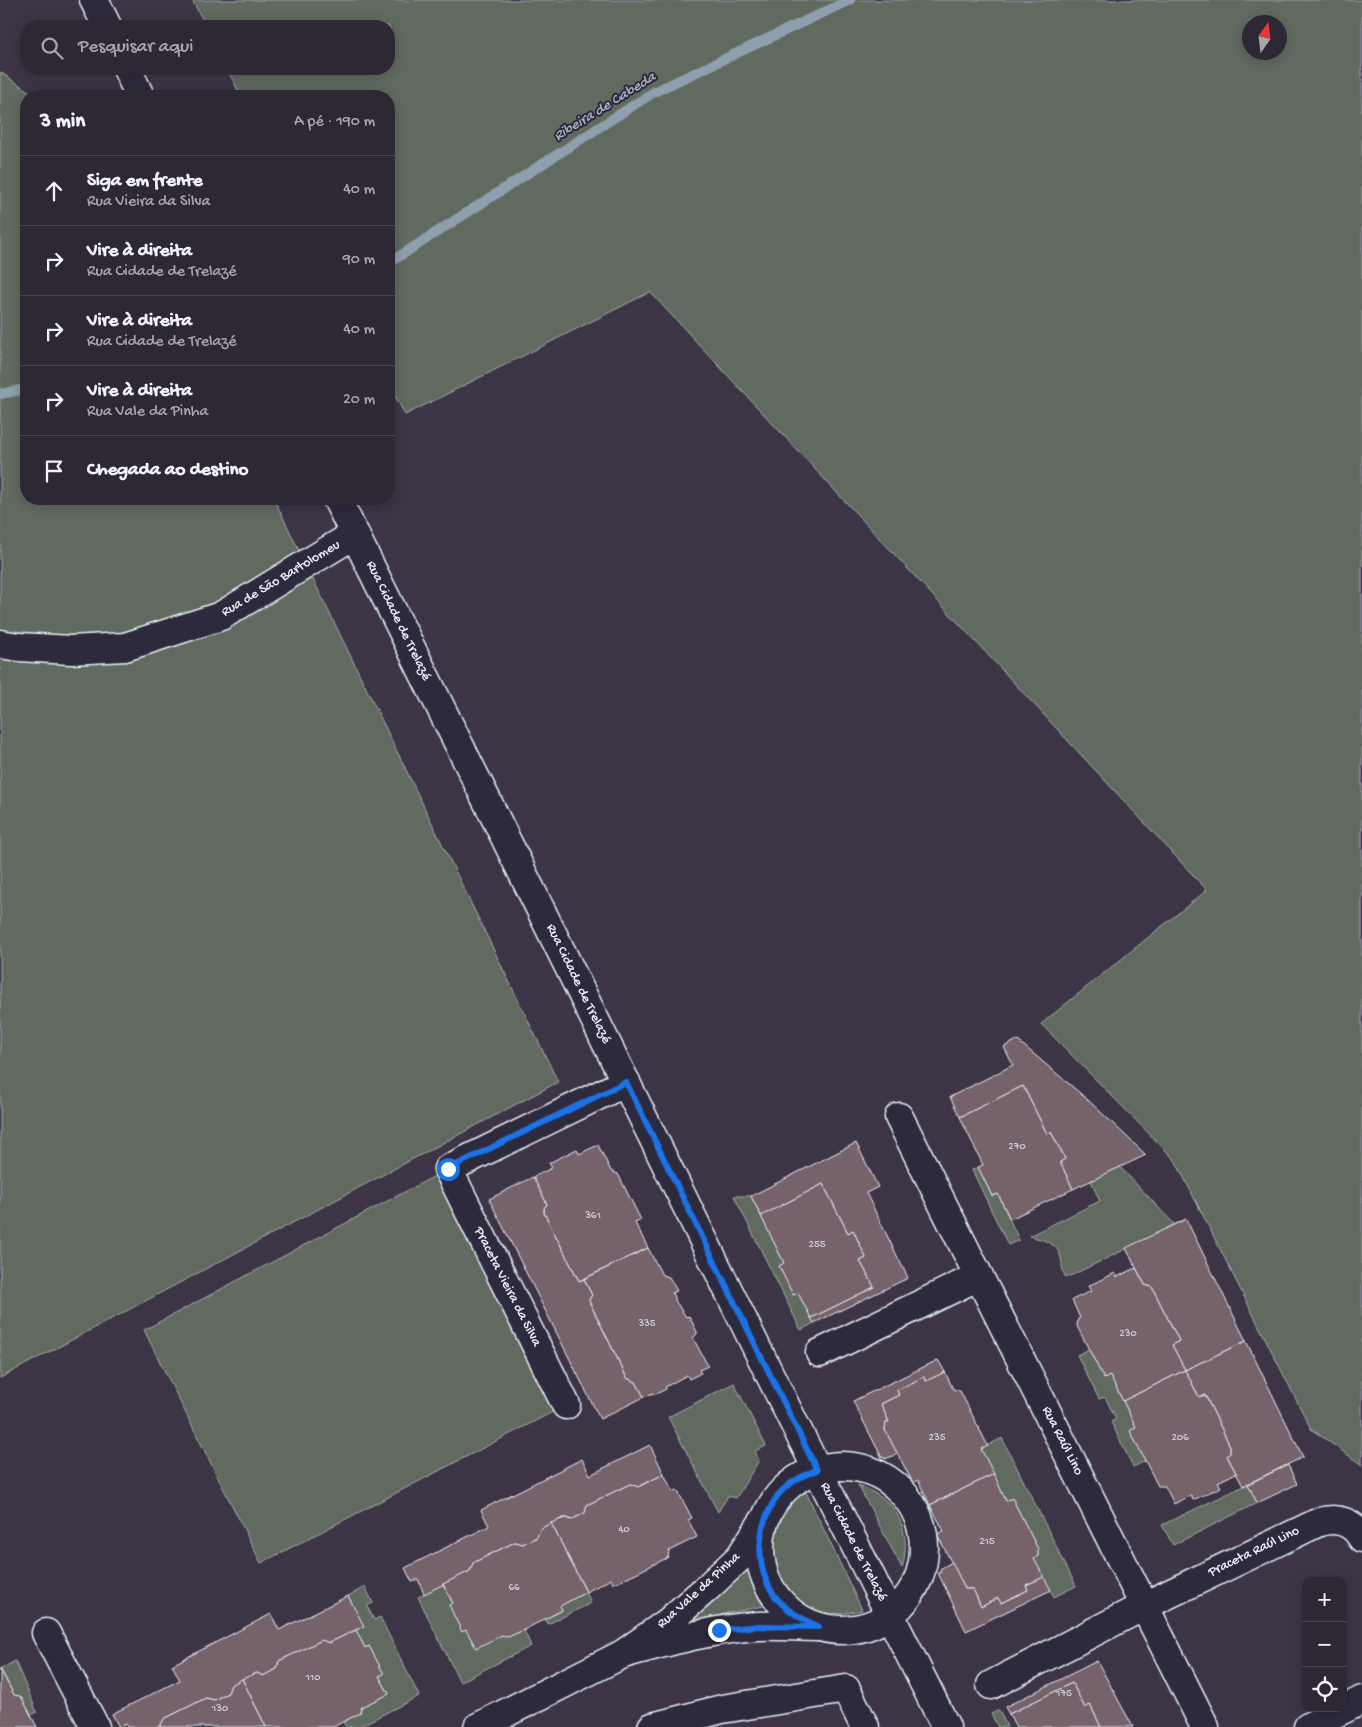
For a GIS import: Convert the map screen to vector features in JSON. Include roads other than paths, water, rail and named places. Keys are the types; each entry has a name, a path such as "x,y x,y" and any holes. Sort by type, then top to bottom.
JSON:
{"street":[{"path":"94,0 104,20"},
{"path":"130,75 137,90"},
{"name":"Rua Cidade de Trelazé","path":"340,505 946,1727"},
{"name":"Rua de São Bartolomeu","path":"0,644 71,650 125,647 221,616 355,534"},
{"name":"Praceta Vieira da Silva","path":"566,1405 448,1169 626,1082"},
{"name":"Rua Raúl Lino","path":"899,1117 1205,1727"},
{"path":"820,1352 979,1276"},
{"name":"Rua Cidade de Trelazé","path":"853,1466 879,1474 901,1490 917,1512 925,1538 924,1565 914,1590 896,1611 890,1615 872,1624 846,1631 819,1627 794,1615 775,1596 763,1572 760,1545 765,1518 779,1494 792,1482 817,1470 830,1467 853,1466"},
{"name":"Rua Vale da Pinha","path":"478,1727 623,1654 667,1623 740,1557 765,1518"},
{"name":"Praceta Raúl Lino","path":"1144,1606 1321,1521 1343,1520 1354,1527 1362,1538"},
{"path":"991,1685 1144,1606"},
{"name":"Rua Vale da Pinha","path":"623,1654 676,1639 719,1630 759,1626 819,1627"},
{"path":"46,1633 95,1727"},
{"path":"652,1727 722,1709 846,1690 865,1727"},
{"path":"1308,1727 1362,1700"}],"waterway":[{"name":"Ribeira de Cabeda","path":"395,259 654,92 850,0"},
{"name":"Ribeira de Cabeda","path":"0,394 20,390"}]}
